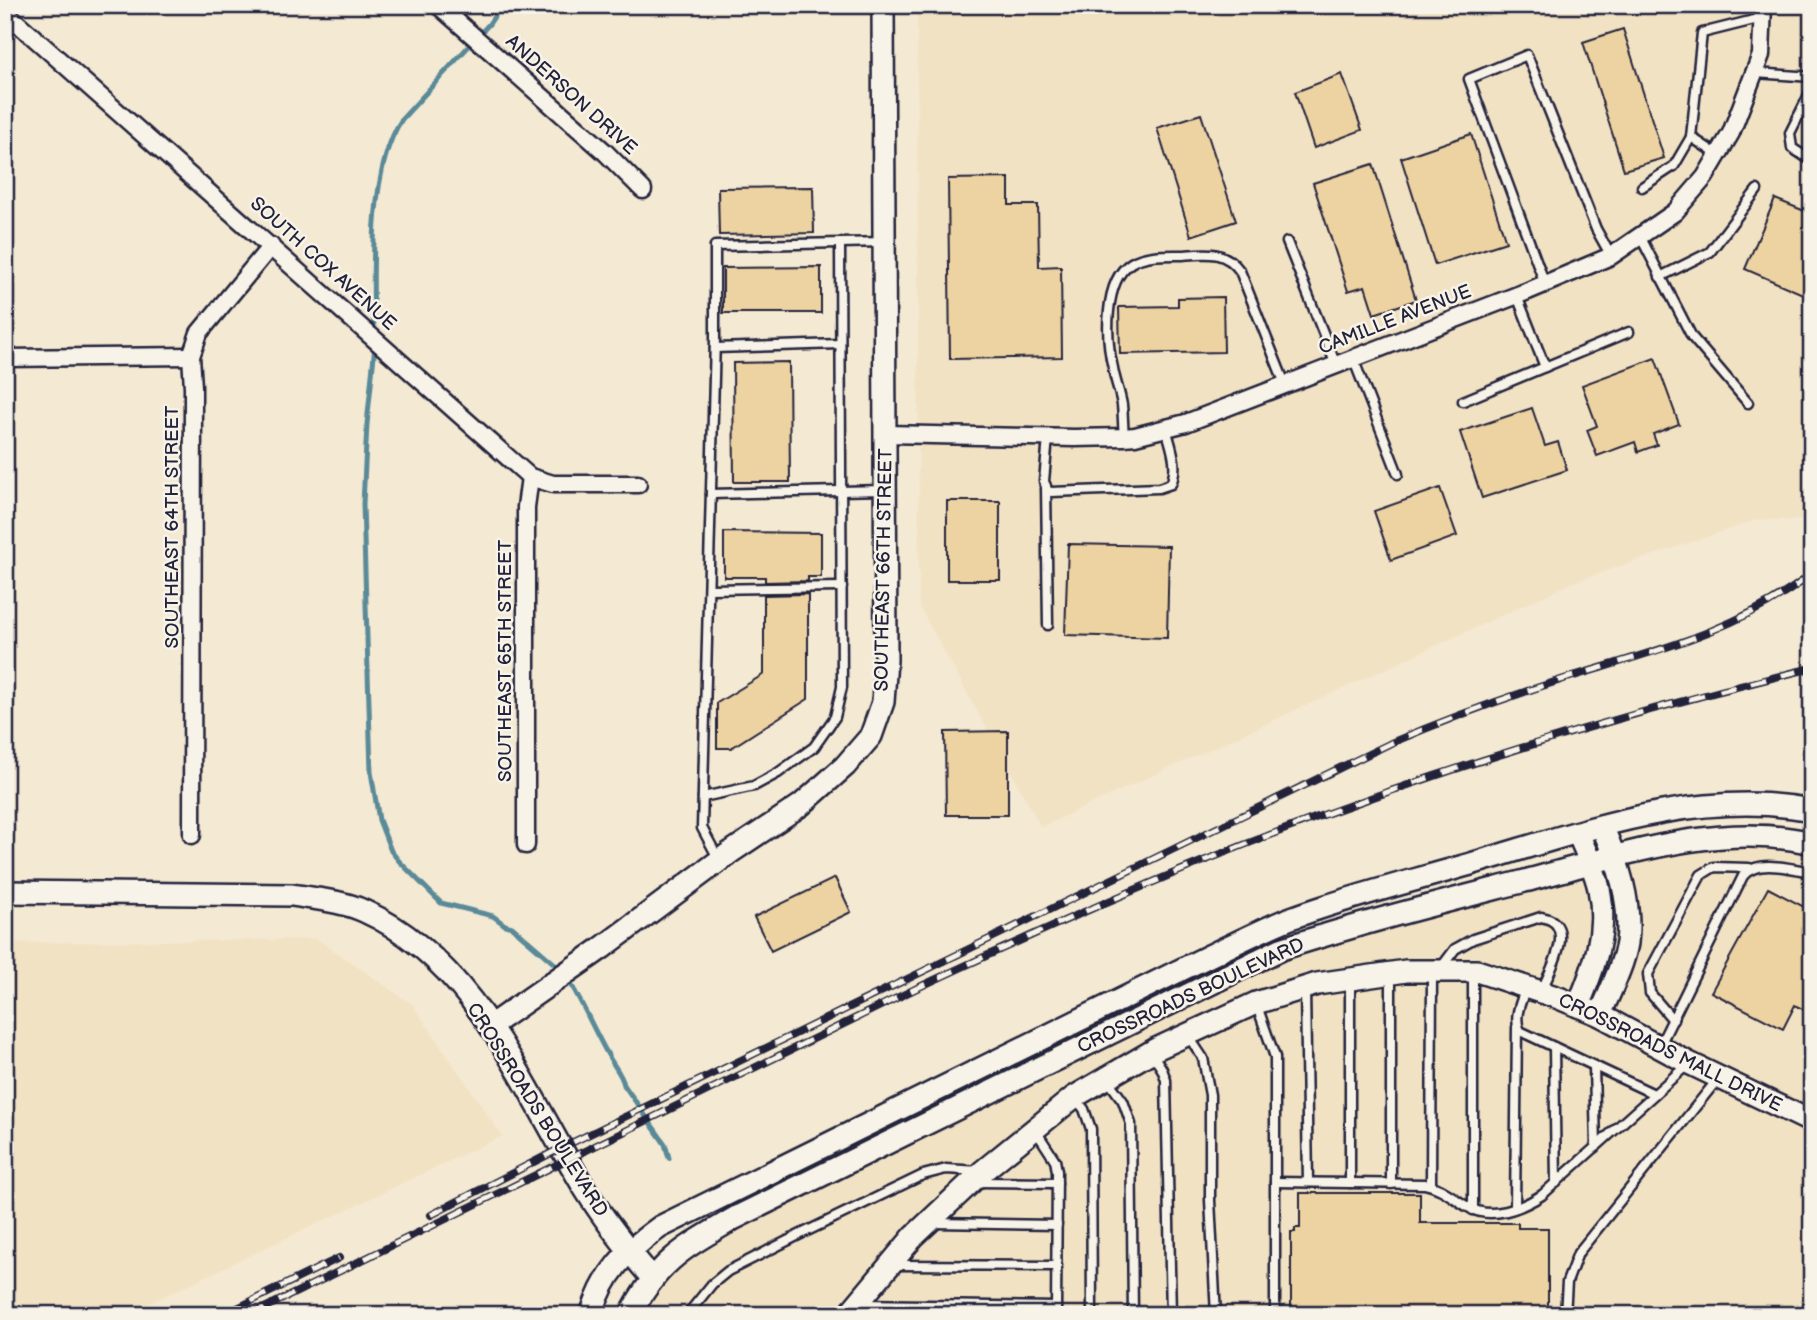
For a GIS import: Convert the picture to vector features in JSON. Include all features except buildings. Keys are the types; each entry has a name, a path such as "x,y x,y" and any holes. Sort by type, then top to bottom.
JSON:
{"main road":[{"name":"SOUTHEAST 66TH STREET","path":"489,1026 801,804 845,766 871,736 883,702 886,660 883,5"},
{"name":"CROSSROADS BOULEVARD","path":"628,1250 660,1227 1291,918 1602,826 1666,810 1715,804 1756,804 1809,809"},
{"path":"1600,1015 1626,945 1628,914 1623,881 1602,826"},
{"path":"1578,833 1598,887 1602,910 1601,941 1594,968 1578,1006"},
{"name":"CROSSROADS BOULEVARD","path":"5,892 292,895 332,901 364,911 402,933 425,951 459,985 489,1026 613,1233 652,1278 682,1249 735,1218 1281,949 1350,926 1654,846 1740,835 1812,842"},
{"name":"CROSSROADS MALL DRIVE","path":"852,1309 914,1236 977,1177 1074,1097 1151,1052 1187,1035 1256,1003 1305,988 1391,973 1473,971 1600,1015 1689,1063 1812,1122"},
{"path":"591,1315 606,1279 628,1250"},
{"path":"630,1315 652,1278"}],"street":[{"name":"ANDERSON DRIVE","path":"438,5 605,152 643,190"},
{"name":"SOUTH COX AVENUE","path":"5,12 530,477 553,485 638,484"},
{"name":"CAMILLE AVENUE","path":"886,435 1048,438 1135,436 1186,423 1517,296 1611,256 1675,212 1705,177 1731,133 1755,73 1761,55 1762,12"},
{"name":"SOUTHEAST 64TH STREET","path":"192,835 191,356 199,333 271,246"},
{"path":"5,358 191,356"},
{"name":"SOUTHEAST 65TH STREET","path":"526,845 526,507 530,477"}],"lane":[{"path":"1643,187 1674,166 1691,137 1702,33 1762,12"},
{"path":"1545,284 1469,79 1527,55 1596,229 1611,256"},
{"path":"1755,73 1812,77"},
{"path":"1812,89 1790,133 1792,148 1812,161"},
{"path":"1691,137 1718,155"},
{"path":"1660,277 1710,252 1757,190"},
{"path":"1640,236 1692,337 1748,403"},
{"path":"719,860 702,828 715,348 715,246 885,242"},
{"path":"1287,242 1335,365"},
{"path":"703,797 754,786 778,773 814,747 835,717 842,687 840,243"},
{"path":"1124,437 1122,404 1110,347 1111,289 1119,274 1131,263 1152,256 1201,254 1218,255 1232,260 1240,271 1285,384"},
{"path":"1517,296 1545,367"},
{"path":"1463,401 1629,332"},
{"path":"715,348 841,344"},
{"path":"1353,358 1398,474"},
{"path":"1046,486 1051,492 1159,488 1171,484 1176,474 1176,464 1166,428"},
{"path":"1048,438 1044,481 1048,625"},
{"path":"711,494 886,490"},
{"path":"709,589 842,587"},
{"path":"1809,809 1812,786"},
{"path":"1673,1020 1650,993 1648,974 1701,874 1714,866 1759,866 1812,873"},
{"path":"1659,1047 1749,868"},
{"path":"1431,1185 1435,971 1455,949 1473,939 1541,917 1550,919 1558,925 1559,947 1517,1015 1516,1208"},
{"path":"1473,971 1473,1210"},
{"path":"1391,973 1391,1184"},
{"path":"1350,980 1350,1183"},
{"path":"1305,988 1308,1182"},
{"path":"1256,1003 1275,1056 1275,1315"},
{"path":"1517,1024 1520,1031 1654,1094"},
{"path":"1187,1035 1203,1058 1208,1075 1210,1200 1216,1315"},
{"path":"1554,1047 1556,1183"},
{"path":"1151,1052 1166,1080 1171,1315"},
{"path":"1275,1182 1431,1185 1473,1210 1486,1213 1516,1208 1542,1195 1689,1063"},
{"path":"1594,1066 1596,1147"},
{"path":"1564,1315 1567,1282 1578,1252 1719,1077"},
{"path":"1106,1078 1123,1101 1130,1124 1133,1315"},
{"path":"1074,1097 1084,1109 1091,1129 1092,1315"},
{"path":"852,1309 1056,1311 1055,1160 1034,1128"},
{"path":"687,1315 712,1284 727,1271 923,1175 946,1169 977,1177 1057,1183"},
{"path":"929,1223 1057,1225"},
{"path":"890,1265 1057,1266"}],"shaded area":[{"path":"917,5 1812,5 1812,520 1756,520 1574,582 1041,827 919,606"},
{"path":"1743,845 1812,853 1812,1315 642,1315 651,1293 684,1262 741,1226 1289,957 1363,932 1565,879 1697,849"},
{"path":"317,939 413,1005 502,1136 124,1315 5,1315 5,943"}],"waterway":[{"path":"374,335 375,224 383,166 391,140 402,119 489,24 502,5"},
{"path":"375,345 363,504 371,772 379,820 391,851 441,903 493,916 512,927 563,971"},
{"path":"568,979 624,1085 665,1144 669,1158"}],"railway":[{"path":"431,1215 561,1148 1391,743 1500,700 1664,648 1725,625 1784,594 1812,574"},
{"path":"250,1315 915,989 1201,862 1351,805 1503,754 1657,708 1812,668"},
{"path":"223,1315 339,1258"}]}
